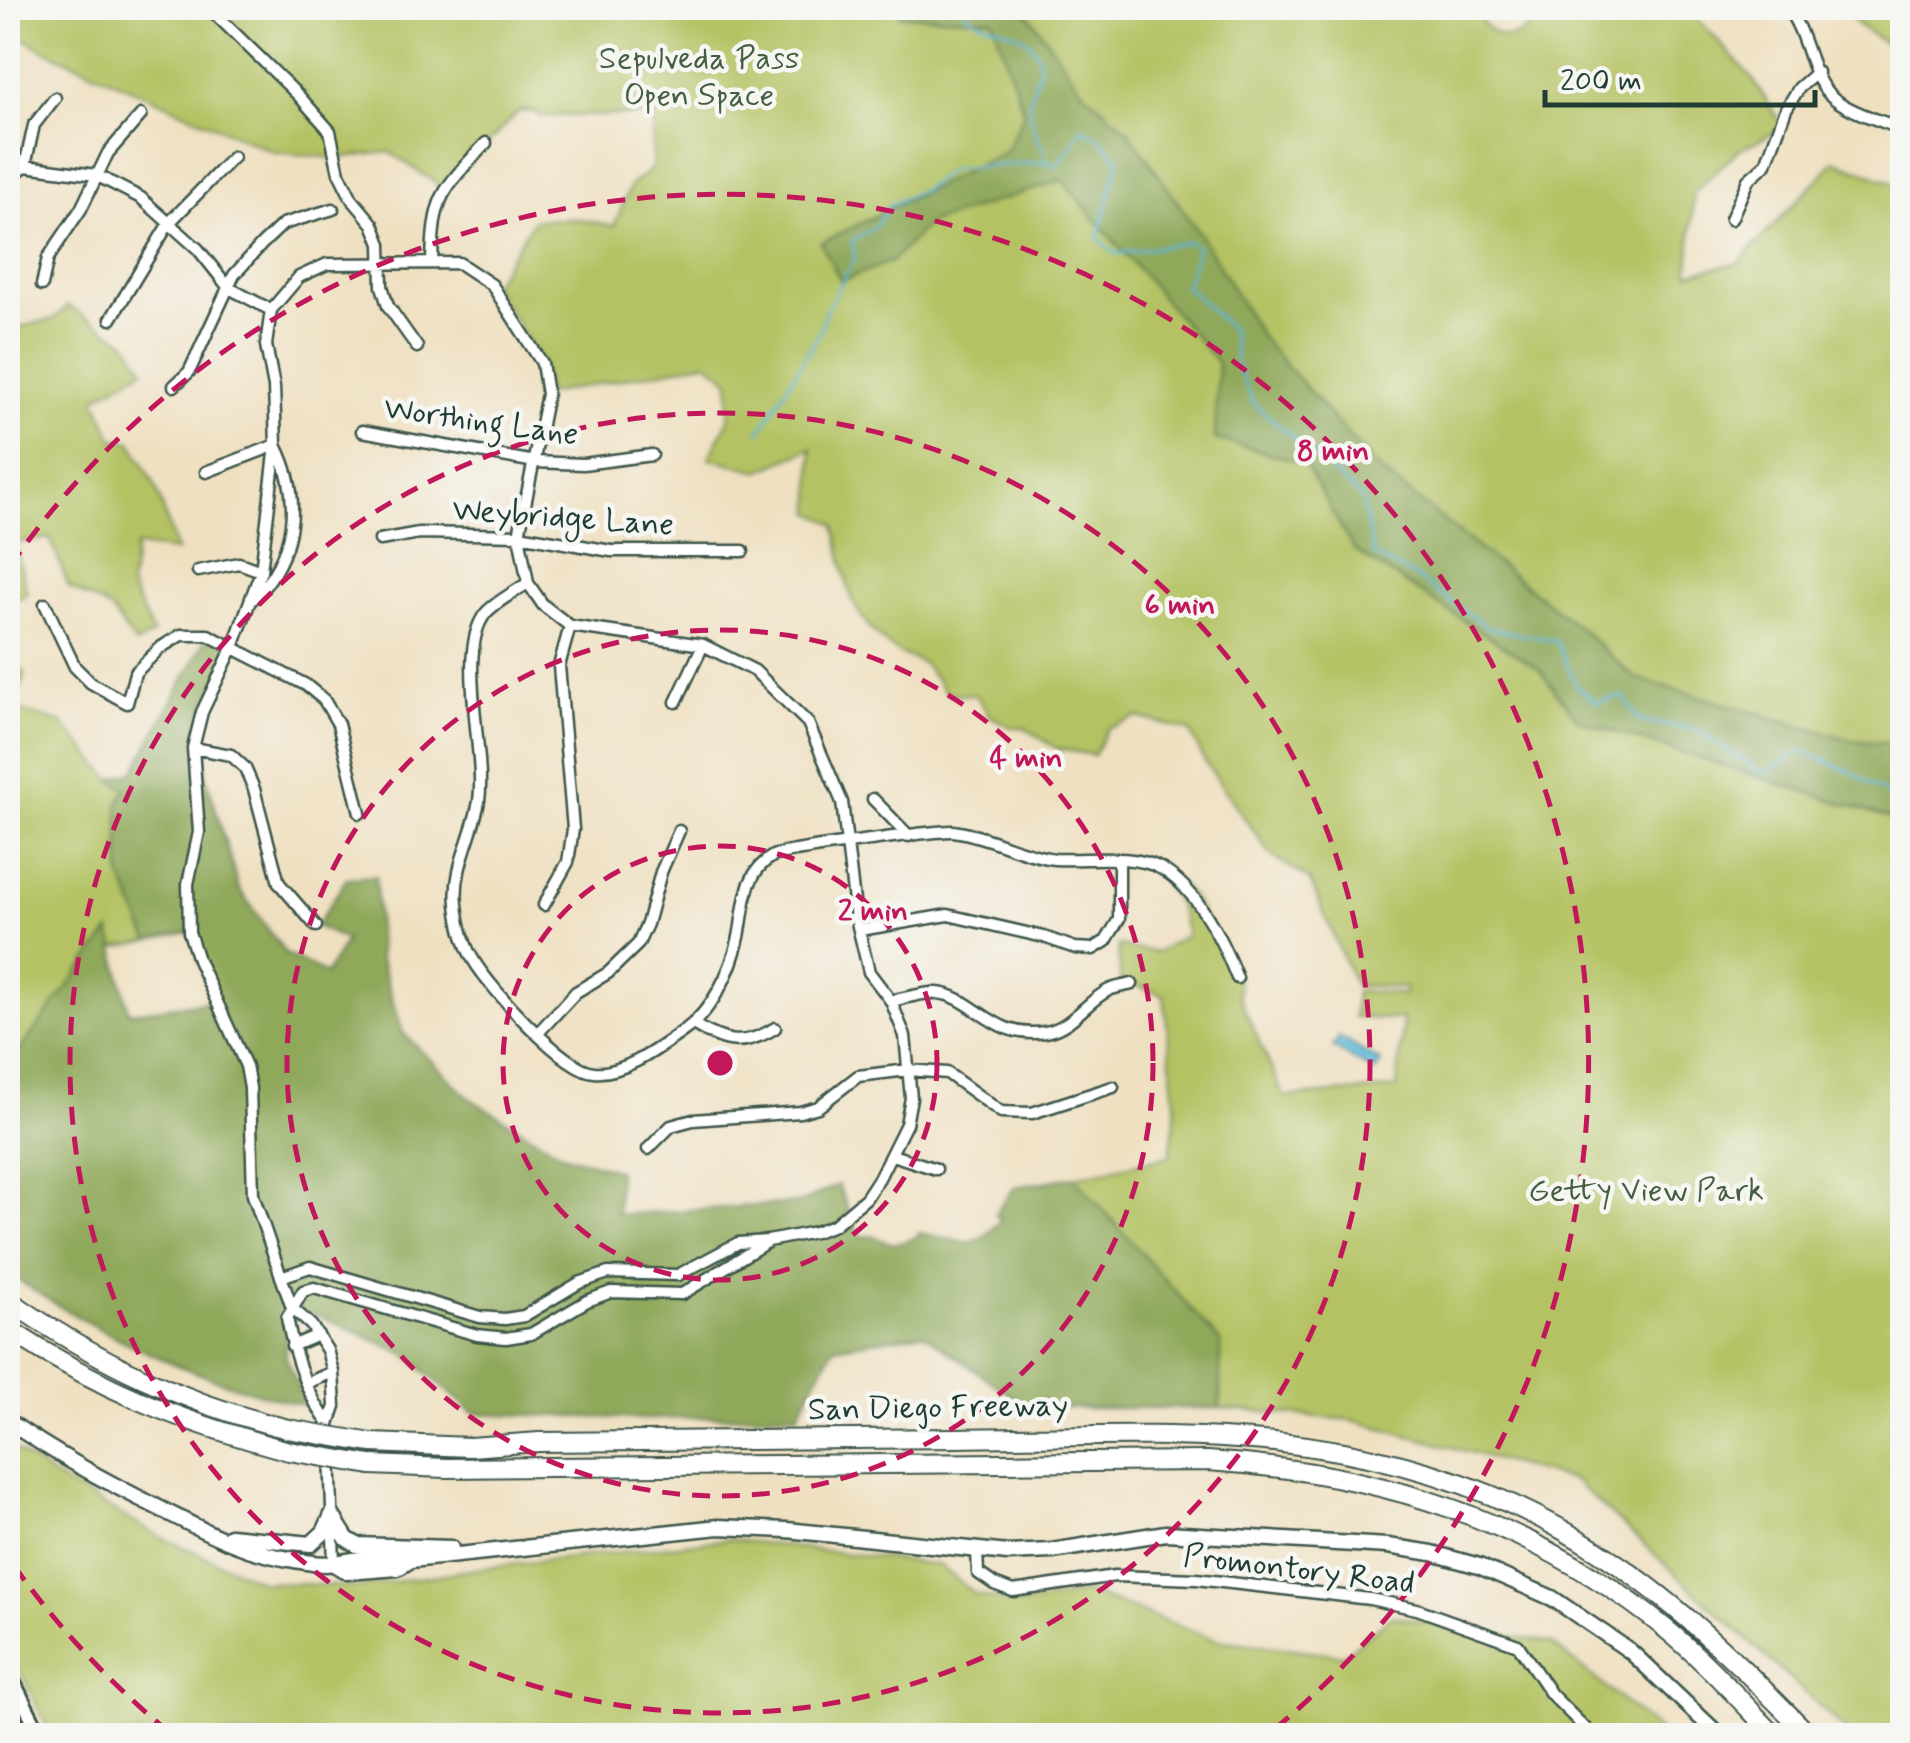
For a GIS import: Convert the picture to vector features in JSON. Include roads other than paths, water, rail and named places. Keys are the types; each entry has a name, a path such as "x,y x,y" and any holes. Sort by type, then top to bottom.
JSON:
{"highway":[{"name":"San Diego Freeway","path":"8,1300 127,1373 197,1403 288,1429 372,1443 452,1447 539,1442 1232,1436 1310,1444 1390,1461 1506,1502 1596,1550 1701,1627 1810,1736"},
{"path":"8,1329 122,1395 289,1456"},
{"name":"San Diego Freeway","path":"8,1342 82,1387 198,1437 372,1470 470,1478 1191,1471 1258,1473 1333,1484 1441,1514 1565,1571 1657,1636 1761,1736"},
{"path":"539,1442 555,1456 1246,1452 1374,1473 1470,1504 1540,1534 1616,1580 1690,1637 1790,1736"},
{"path":"372,1470 1208,1461 1328,1473 1434,1501 1554,1554 1666,1629 1775,1736"}],"main road":[{"path":"8,1421 89,1473 205,1531 258,1553 334,1564 346,1559 394,1556 411,1560 698,1528 740,1527 977,1551 1052,1551 1166,1533 1365,1544 1456,1559 1504,1575 1572,1610 1648,1666 1720,1736"},
{"path":"205,1531 302,1546 316,1542 332,1515"},
{"path":"332,1515 347,1539 357,1545 481,1551"}],"street":[{"path":"198,8 214,14 330,131 339,173 352,198 373,224 381,244 382,286 388,306 417,347"},
{"path":"1787,8 1799,23 1830,96 1902,129"},
{"path":"1730,219 1748,180 1766,164 1786,109 1799,88 1817,72"},
{"path":"8,179 24,166 34,125 55,98"},
{"path":"42,285 48,258 81,210 108,153 141,115"},
{"path":"432,262 433,220 444,190 486,144"},
{"path":"111,319 170,223 233,157"},
{"path":"24,166 96,175 142,198 198,249 229,288 271,310"},
{"path":"174,386 189,372 234,275 282,224 332,209"},
{"path":"282,1278 310,1267 480,1317 505,1320 524,1316 579,1283 608,1274 678,1275 738,1243 768,1242 834,1225 866,1198 906,1124 911,1098 905,1036 891,1000 869,972 842,802 808,723 754,671 703,645 570,626 543,605 528,584 519,536 547,394 542,363 492,285 459,263 327,264 299,277 271,310 266,345 274,387 276,445 260,571 234,647 202,712 194,748 199,832 188,884 190,932 198,960 246,1066 254,1195 292,1308 312,1325 333,1372 336,1391 329,1424 334,1564"},
{"name":"Worthing Lane","path":"362,431 536,462 584,464 652,455"},
{"path":"206,472 276,445"},
{"path":"249,602 277,569 292,528 291,485 276,445"},
{"name":"Weybridge Lane","path":"380,540 419,534 519,536 611,551 743,551"},
{"path":"198,571 238,563 260,571"},
{"path":"528,584 486,614 476,636 473,662 480,794 476,820 459,864 456,900 462,934 473,960 500,997 574,1067 594,1072 617,1070 693,1024 720,988 732,960 744,896 753,877 774,856 910,836 950,831 1052,858 1158,867 1192,896 1225,947 1237,978"},
{"path":"45,604 76,667 91,683 127,703 136,673 160,648 181,634 208,635 306,686 324,700 338,724 360,813"},
{"path":"544,906 568,862 574,829 559,666 570,626"},
{"path":"676,702 703,645"},
{"path":"194,748 231,755 246,768 279,883 316,926"},
{"path":"873,799 910,836"},
{"path":"538,1033 576,992 608,973 638,944 678,831"},
{"path":"860,930 948,914 1044,936 1084,950 1093,949 1106,941 1118,919 1119,862"},
{"path":"891,1000 937,993 1002,1028 1025,1033 1049,1032 1072,1021 1107,991 1132,984"},
{"path":"693,1024 717,1039 734,1042 759,1038 775,1028"},
{"path":"648,1149 672,1126 693,1120 800,1112 818,1107 858,1076 908,1070 948,1074 1001,1112 1032,1112 1113,1087"},
{"path":"892,1154 936,1169"},
{"path":"329,1424 292,1346 287,1318 303,1291 314,1288 476,1335 506,1338 531,1334 587,1300 610,1292 682,1294 768,1242"},
{"path":"292,1346 318,1335"},
{"path":"307,1383 333,1372"},
{"name":"Promontory Road","path":"977,1551 983,1578 1013,1591 1114,1576 1196,1579 1417,1608 1518,1646 1552,1694 1593,1736"},
{"path":"8,1671 41,1736"},
{"path":"8,1709 21,1736"}],"water":[{"path":"1339,1037 1381,1062 1375,1072 1333,1047"}],"waterway":[{"path":"961,8 975,19 1024,38 1038,55 1029,110 1048,162 1057,167 1082,128 1100,138 1119,160 1098,238 1115,254 1189,242 1198,249 1185,286 1232,330 1236,365 1254,404 1362,498 1373,555 1420,580 1488,628 1556,641 1576,685 1596,702 1623,696 1639,721 1698,730 1762,774 1803,751 1851,772 1887,794 1902,815"},
{"path":"759,433 820,332 825,312 855,259 852,242 877,225 888,206 926,188 951,169 1046,162"}],"park label":[{"name":"Sepulveda Pass Open Space","path":"699,78"},
{"name":"Getty View Park","path":"1646,1191"}]}
